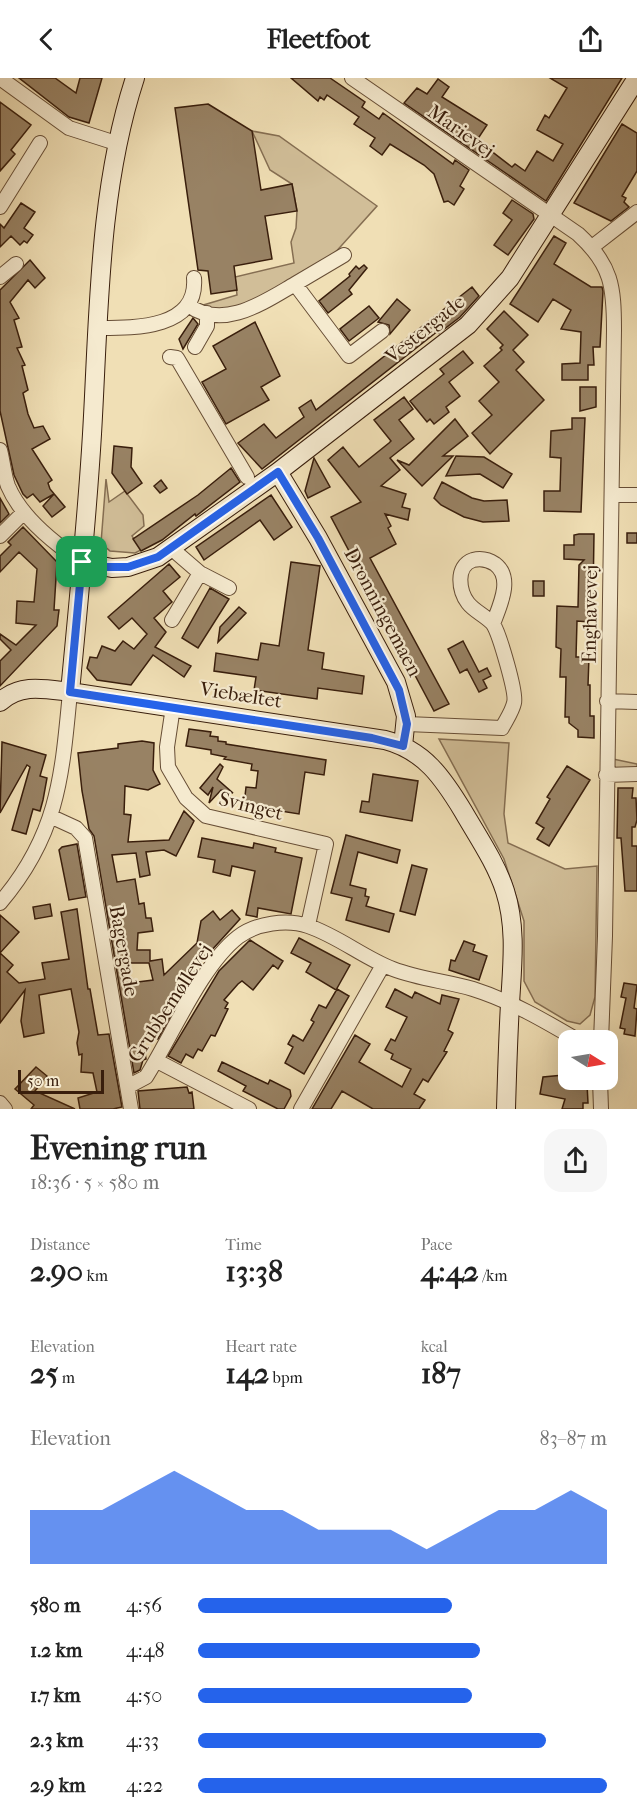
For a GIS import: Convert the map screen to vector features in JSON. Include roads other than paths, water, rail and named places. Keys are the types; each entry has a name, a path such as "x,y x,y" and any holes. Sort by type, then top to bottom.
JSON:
{"street":[{"path":"0,78 69,129 119,144"},
{"path":"0,903 29,864 52,817 63,762 82,562 106,225 119,144 135,78"},
{"name":"Marievej","path":"352,78 549,216"},
{"name":"Vestergade","path":"82,562 105,567 128,567 143,563 171,548 278,472 468,325 510,278 637,78"},
{"path":"0,207 40,143"},
{"path":"592,247 637,212"},
{"name":"Enghavevej","path":"549,216 592,247 608,272 614,295 605,936 601,1030"},
{"path":"188,305 197,311 227,315 254,308 344,255"},
{"path":"0,277 16,264"},
{"path":"98,328 154,325 174,318 188,305 194,292 194,278"},
{"path":"295,284 350,356 382,331"},
{"path":"195,347 207,326 207,313"},
{"path":"171,357 177,358 247,477"},
{"path":"0,450 4,487 24,512 60,548 82,562"},
{"name":"Dronningemaen","path":"278,472 318,538 396,682 405,707 407,724 403,746"},
{"path":"612,495 637,495"},
{"path":"0,536 24,512"},
{"path":"171,548 200,573 229,588"},
{"path":"407,724 501,728 514,702 515,690 493,624 468,603 461,587 460,574 464,565 471,561 489,561 497,566 503,575 504,590 493,624"},
{"path":"172,620 200,573"},
{"path":"0,702 13,692 25,689 70,692"},
{"name":"Viebæltet","path":"70,692 378,739 403,746"},
{"path":"607,701 637,702"},
{"name":"Svinget","path":"173,707 167,747 168,767 186,798 206,816 326,844 308,925"},
{"path":"403,746 427,762 446,782 500,877 510,910 512,927 506,1109"},
{"path":"606,775 637,774"},
{"name":"Bagergade","path":"52,817 76,828 84,838 129,1086 131,1109"},
{"name":"Grubbemøllevej","path":"129,1086 146,1077 214,963 239,937 258,926 280,923 308,925 383,966 413,977 453,984 510,1003 559,1030"},
{"path":"301,1109 383,966"},
{"path":"156,1061 249,1109"},
{"path":"600,1090 601,1109"},
{"path":"0,1103 5,1109"}]}
